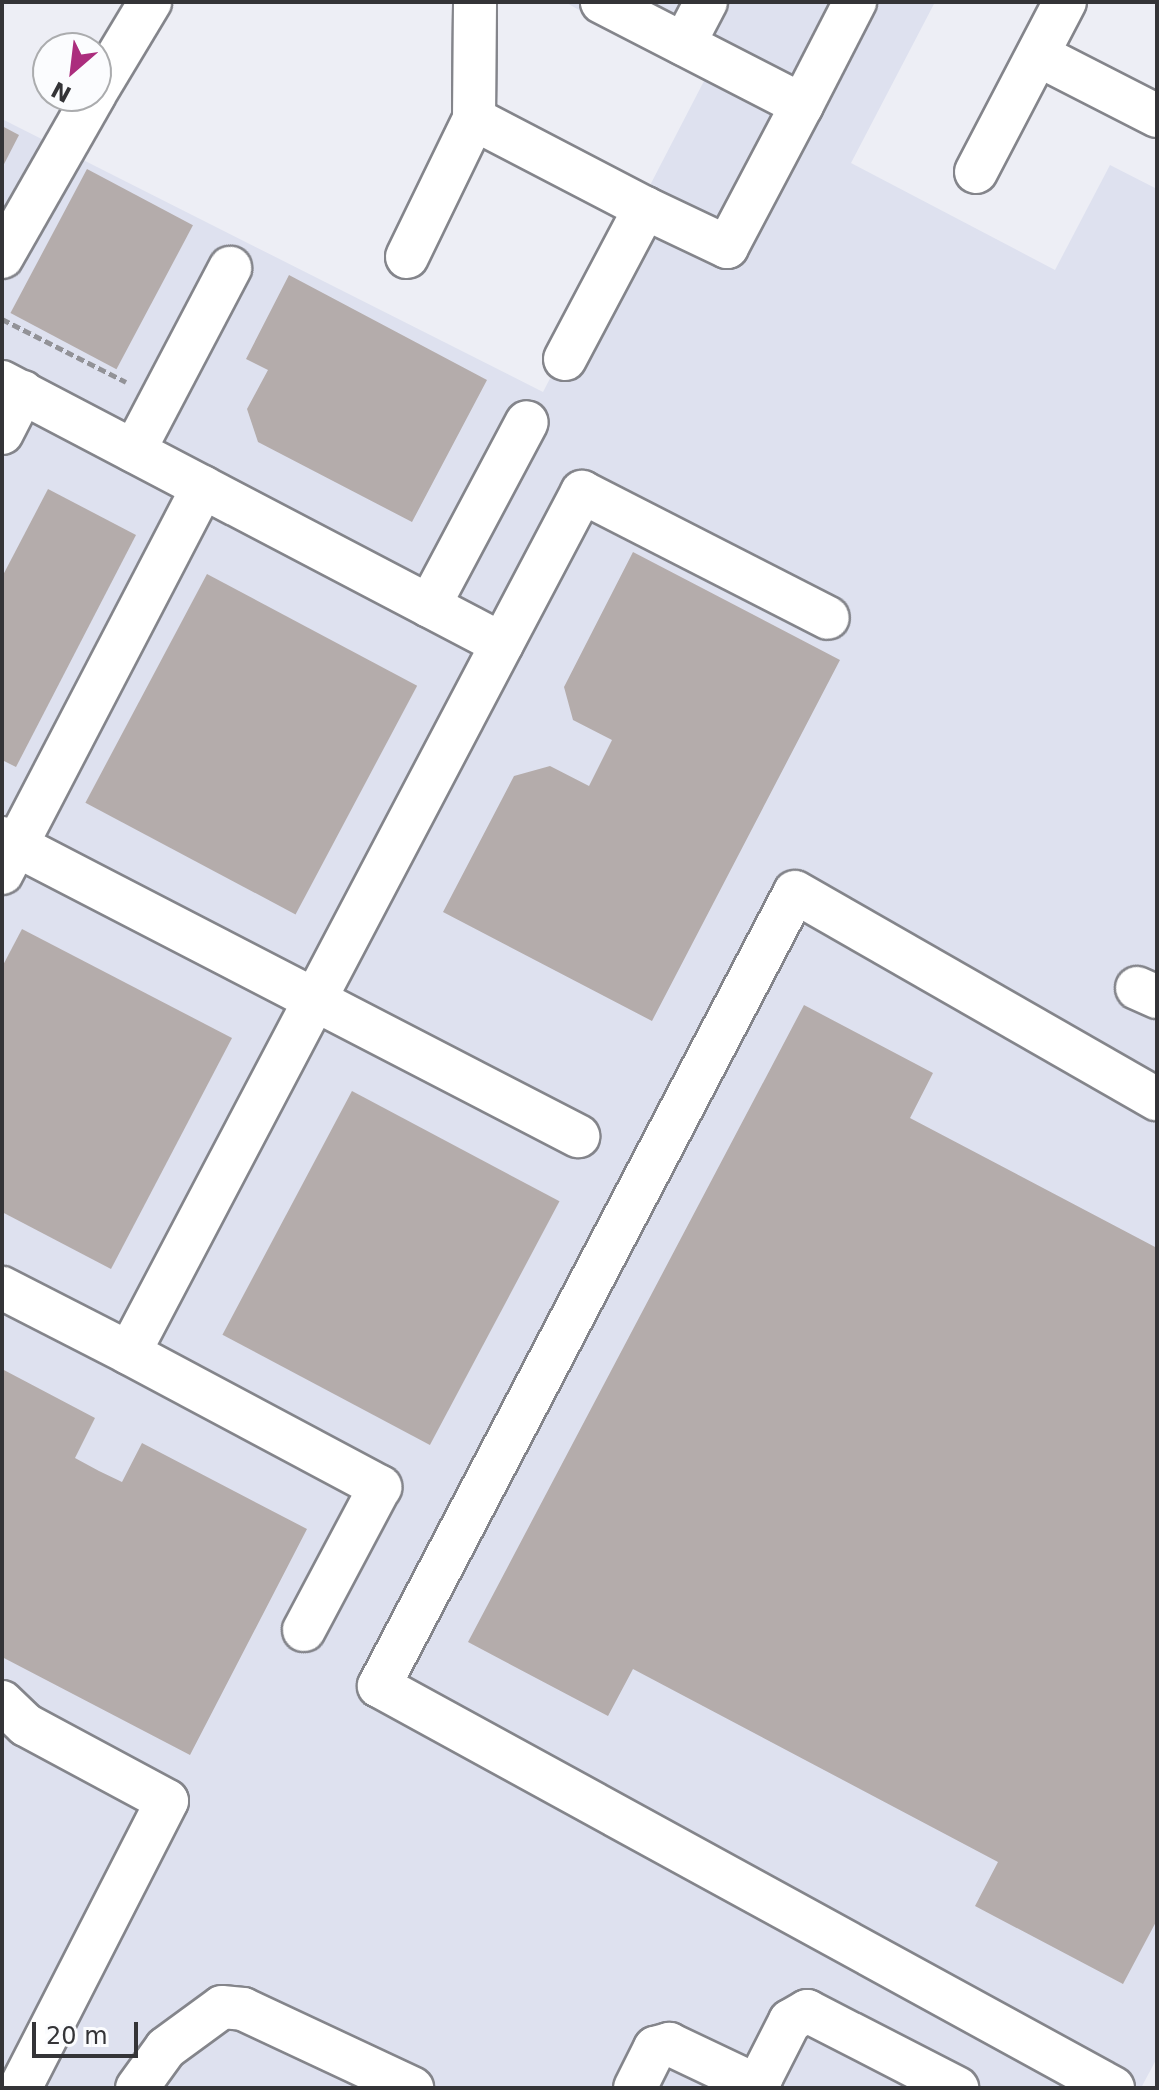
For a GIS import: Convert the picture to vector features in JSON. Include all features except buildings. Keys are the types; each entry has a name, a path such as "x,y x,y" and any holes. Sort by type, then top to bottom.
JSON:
{"lane":[{"path":"112,66 150,2"},
{"path":"407,257 474,119 475,2"},
{"path":"602,2 802,105"},
{"path":"684,44 706,2"},
{"path":"474,119 727,247 855,2"},
{"path":"976,172 1065,2"},
{"path":"1038,55 1157,116"},
{"path":"2,257 85,112"},
{"path":"565,359 645,208"},
{"path":"134,451 230,268"},
{"path":"2,433 12,387 502,644"},
{"path":"429,606 527,422"},
{"path":"203,487 7,852 314,1000 578,1136"},
{"path":"129,1353 582,492 828,618"},
{"path":"1113,2088 379,1686 795,892 1157,1099"},
{"path":"2,1288 380,1487 304,1630"},
{"path":"2,1702 26,1725 167,1801 20,2088"},
{"path":"137,2088 166,2048 222,2007 243,2009 412,2088"},
{"path":"635,2088 655,2048 669,2044 751,2083 762,2076 790,2021 807,2011 957,2088"}],"path":[{"path":"2,319 117,377"}],"shaded area":[{"path":"565,2 935,2 851,163 1055,270 1110,165 1157,189 1157,2058 1141,2088 2,2088 2,119 543,392 704,81"}]}
